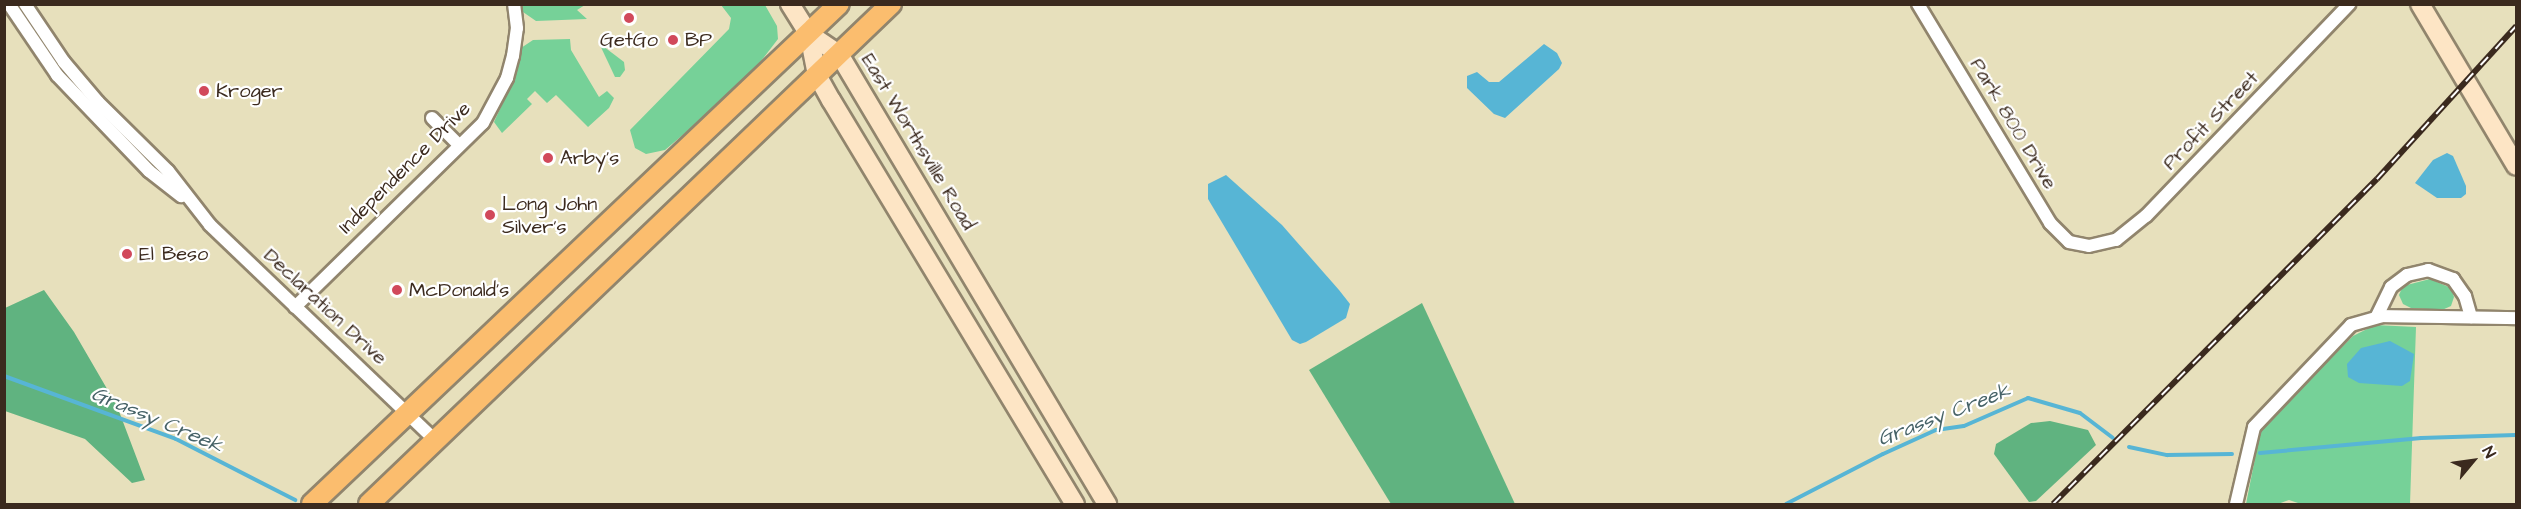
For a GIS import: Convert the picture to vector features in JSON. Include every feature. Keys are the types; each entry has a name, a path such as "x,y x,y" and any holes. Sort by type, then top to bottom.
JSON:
{"main road":[{"path":"790,4 809,33 817,75 1075,504"},
{"path":"317,499 407,410 839,4"},
{"path":"369,504 891,4"},
{"path":"2420,4 2517,166"},
{"name":"East Worthsville Road","path":"809,33 839,54 1107,504"}],"street":[{"name":"Declaration Drive","path":"9,4 50,66 92,114 160,181 187,200 295,307 407,410 436,441"},
{"name":"Declaration Drive","path":"25,4 64,62 98,102 168,171 187,200"},
{"name":"Independence Drive","path":"295,307 483,123 507,78 517,28 514,4"},
{"name":"Park 800 Drive","path":"1918,4 2050,223 2069,242 2090,246"},
{"name":"Profit Street","path":"2090,246 2116,240 2146,216 2349,4"},
{"path":"432,118 459,145"},
{"path":"2377,316 2391,287 2407,275 2428,270 2453,279 2465,296 2471,317"},
{"path":"2236,504 2250,436 2260,420 2344,331 2359,321 2377,316 2517,318"}],"green space":[{"path":"522,5 585,5 577,10 587,19 536,21 523,12"},
{"path":"721,5 765,5 777,26 778,39 744,83 665,150 646,154 635,148 630,130 729,29 731,18"},
{"path":"570,39 571,50 599,97 607,91 614,98 609,108 588,127 556,95 547,103 535,91 527,99 532,104 502,133 494,122 512,83 521,48 533,40"},
{"path":"599,43 624,62 625,70 620,77 615,77"},
{"path":"2430,279 2451,288 2454,297 2451,306 2442,310 2411,308 2403,304 2399,295 2403,286"},
{"path":"44,290 74,332 117,406 145,480 132,483 85,439 5,411 5,308"},
{"path":"1422,303 1515,504 1391,504 1309,370"},
{"path":"2375,325 2416,327 2410,504 2301,504 2289,500 2278,504 2246,504 2261,428 2353,336"},
{"path":"2050,421 2088,430 2096,445 2036,501 2029,502 1994,454 1996,444 2031,423"}],"water":[{"path":"1544,44 1557,53 1562,63 1559,69 1505,118 1494,114 1467,88 1467,76 1477,72 1489,82 1499,82"},
{"path":"2447,153 2453,156 2466,186 2466,194 2461,198 2437,198 2415,183 2433,160"},
{"path":"1226,175 1282,225 1339,290 1350,304 1346,318 1306,342 1300,344 1292,340 1208,199 1208,184"},
{"path":"2390,341 2414,354 2410,381 2402,386 2359,383 2348,377 2347,364 2361,348"}],"waterway":[{"name":"Grassy Creek","path":"4,376 176,439 295,500"},
{"name":"Grassy Creek","path":"1786,504 1883,454 1936,430 1964,426 2028,398 2080,413 2113,438"},
{"name":"Grassy Creek","path":"2260,453 2421,438 2516,435"},
{"name":"Grassy Creek","path":"2129,447 2167,455 2232,454"}],"railway":[{"path":"2053,504 2377,179 2516,26"}],"place":[{"name":"GetGo","path":"629,18"},
{"name":"BP","path":"673,40"},
{"name":"Kroger","path":"204,91"},
{"name":"Arby's","path":"548,158"},
{"name":"Long John Silver's","path":"490,215"},
{"name":"El Beso","path":"127,254"},
{"name":"McDonald's","path":"397,290"}]}
